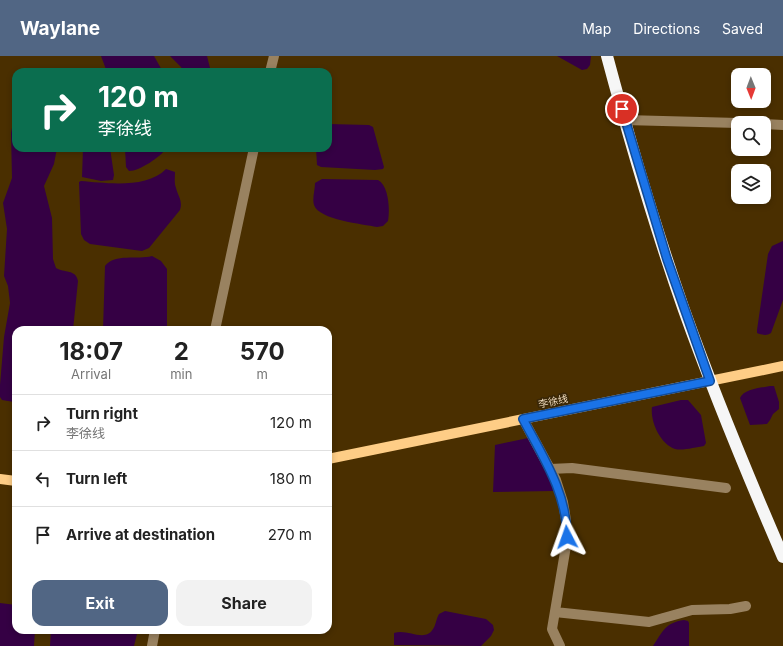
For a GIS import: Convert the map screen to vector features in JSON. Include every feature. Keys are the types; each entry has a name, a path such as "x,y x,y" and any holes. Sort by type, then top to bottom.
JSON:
{"highway":[{"path":"607,56 667,259 710,381 783,557"}],"main road":[{"name":"李徐线","path":"332,458 783,366"},
{"path":"0,479 12,480"}],"street":[{"path":"271,68 274,56"},
{"path":"625,120 731,123"},
{"path":"771,124 783,125"},
{"path":"216,326 253,152"},
{"path":"523,419 550,469 560,493 567,528 566,546 552,629 560,646"},
{"path":"550,469 572,468 726,488"},
{"path":"555,612 649,622 692,610 730,610 746,606"},
{"path":"152,646 154,634"}],"shaded area":[{"path":"101,56 154,56 161,68 106,68"},
{"path":"170,56 207,56 210,68 181,68"},
{"path":"557,56 591,56 590,65 587,69 582,70"},
{"path":"332,124 369,125 373,127 384,167 383,169 375,170 321,167 317,165 316,152 332,152"},
{"path":"12,128 12,152 56,152 54,164 44,186 52,218 53,259 56,268 72,273 77,277 78,281 73,326 12,326 12,402 2,400 0,397 4,337 10,303 8,286 4,276 7,229 3,203 12,178 11,133"},
{"path":"83,152 111,152 114,175 113,180 101,181 82,177"},
{"path":"125,152 163,152 150,163 139,169 129,171 126,167"},
{"path":"166,169 175,172 175,184 181,201 181,207 149,248 142,251 90,244 84,240 81,234 79,182 137,182 148,180"},
{"path":"322,179 378,180 382,183 387,193 389,205 388,221 383,226 377,227 332,218 324,214 314,205 313,200 315,183"},
{"path":"783,241 783,300 771,333 766,335 757,333 768,254 772,246"},
{"path":"152,256 161,261 167,269 167,326 103,326 105,266 109,262 120,258"},
{"path":"774,386 779,402 779,409 773,414 767,424 750,425 740,398 749,391"},
{"path":"681,400 688,400 701,415 706,443 704,446 675,449 665,442 654,425 652,407"},
{"path":"528,438 552,481 553,491 493,492 495,445"},
{"path":"0,603 12,604 12,634 35,634 34,646 0,646"},
{"path":"445,611 486,619 493,625 494,630 491,636 481,646 394,645 394,633 404,632 425,635 430,633 435,626 439,614"},
{"path":"684,620 688,621 689,623 689,646 653,646 665,628 673,623"},
{"path":"51,634 137,634 134,646 50,646"}],"route":[{"path":"567,537 563,502 556,480 523,419 710,381 667,259 622,109"}]}
